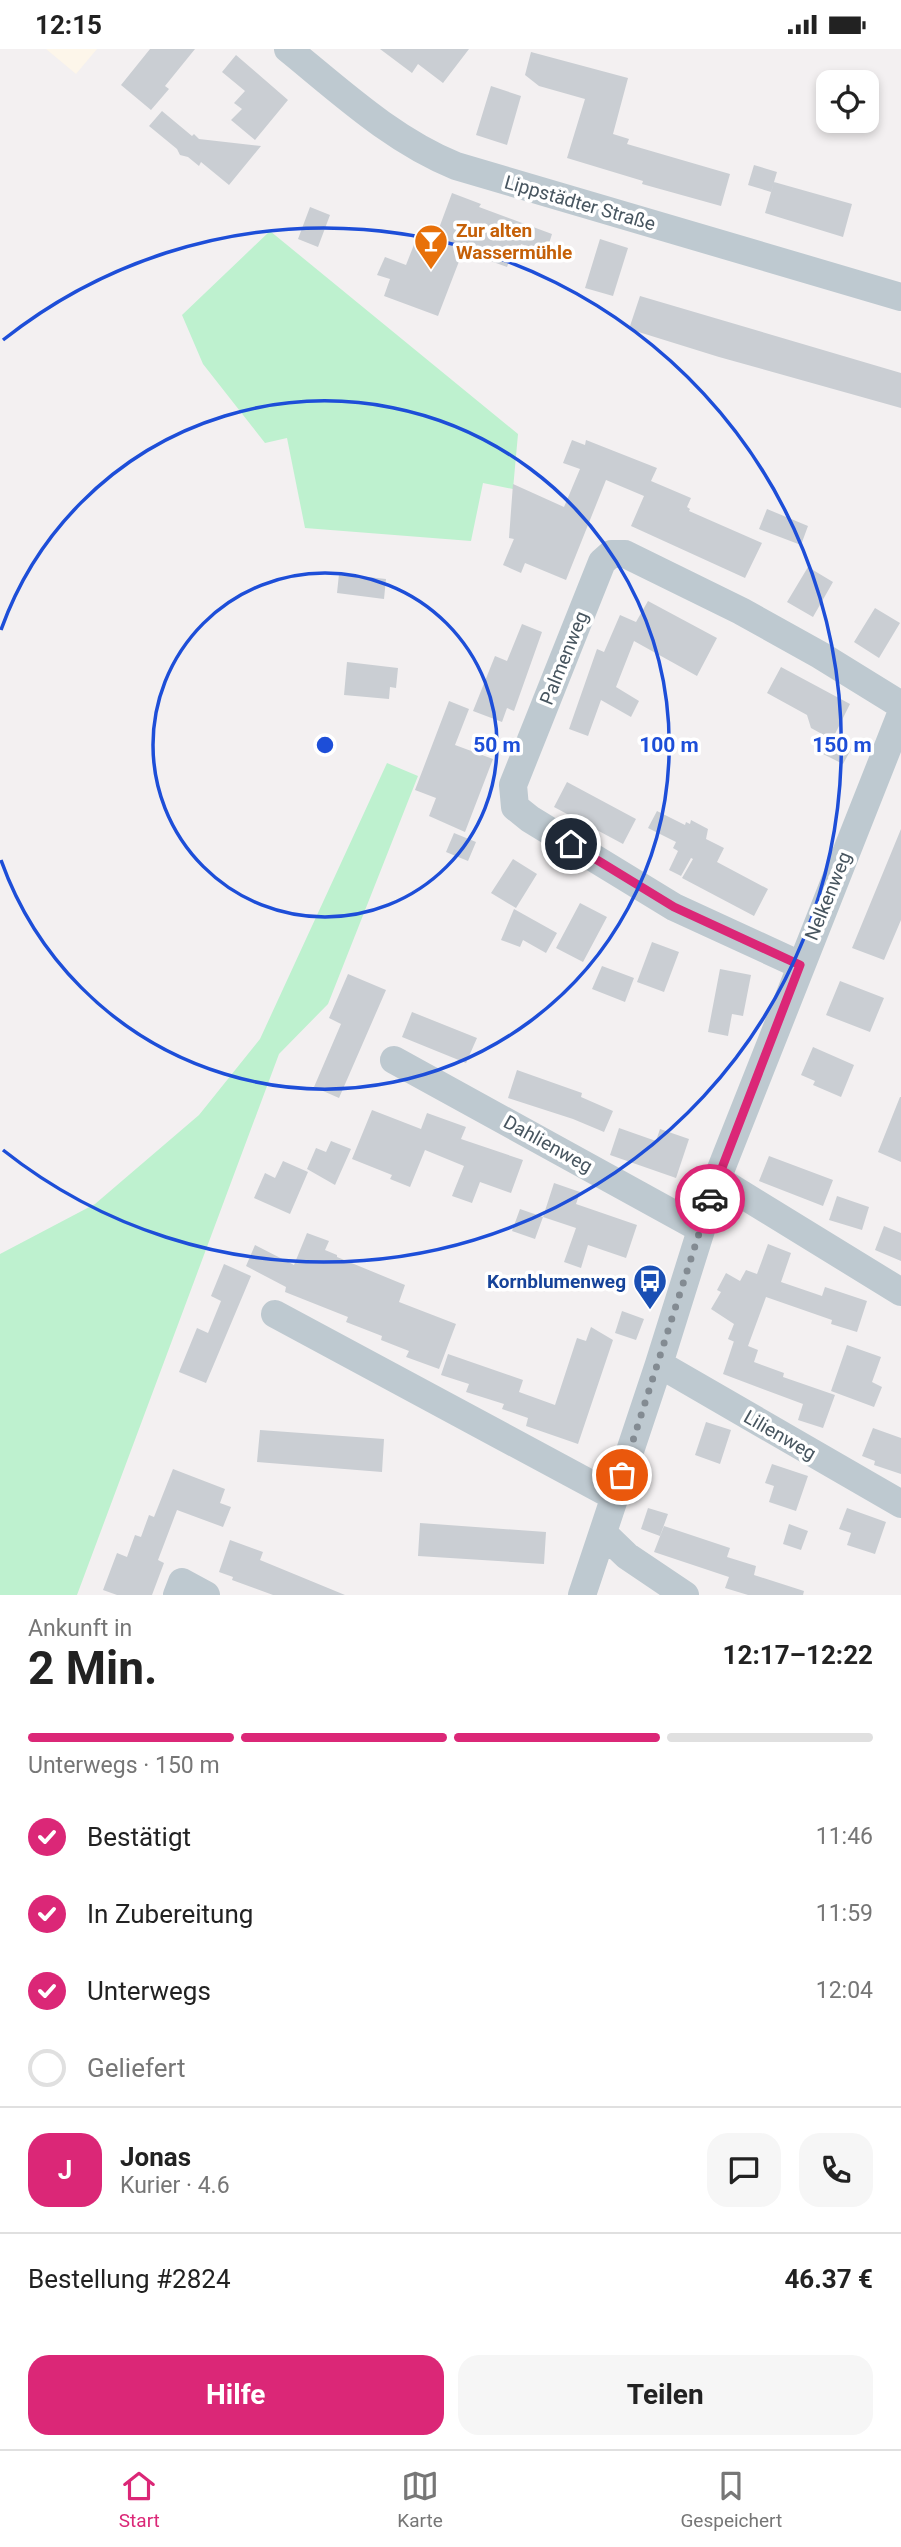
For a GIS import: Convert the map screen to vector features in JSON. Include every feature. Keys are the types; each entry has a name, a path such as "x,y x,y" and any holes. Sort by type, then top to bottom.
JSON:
{"street":[{"name":"Lippstädter Straße","path":"288,49 356,105 401,137 448,162 901,297"},
{"name":"Palmenweg","path":"800,965 674,907 530,820 515,807 513,785 602,562 611,554 625,554 741,611 901,705"},
{"name":"Nelkenweg","path":"582,1595 659,1364 717,1178 901,714"},
{"name":"Dahlienweg","path":"394,1060 701,1229"},
{"path":"717,1178 901,1292"},
{"path":"275,1314 615,1497"},
{"name":"Lilienweg","path":"659,1364 901,1504"},
{"path":"603,1533 626,1556 685,1595"},
{"path":"177,1595 182,1582 206,1595"}],"shaded area":[{"path":"46,49 97,49 76,74"}],"green space":[{"path":"270,231 518,434 513,489 483,483 471,541 305,528 287,438 265,443 203,364 182,315"},
{"path":"387,763 418,776 328,1004 279,1054 77,1595 0,1595 0,1254 95,1204 199,1115 260,1039"}],"building":[{"path":"150,49 195,49 165,86 169,89 151,110 121,85"},
{"path":"380,49 469,49 443,83 418,64 412,73"},
{"path":"531,52 628,78 613,134 629,139 627,144 730,174 721,206 642,184 643,181 567,158 585,99 539,86 525,75"},
{"path":"236,55 288,100 255,140 231,120 242,109 234,103 245,91 222,72"},
{"path":"491,86 521,96 507,145 476,135"},
{"path":"162,111 199,139 261,146 229,185 201,162 199,166 188,157 180,155 177,149 149,126"},
{"path":"754,165 777,172 771,192 748,185"},
{"path":"774,182 852,204 843,237 765,213"},
{"path":"452,193 481,204 479,207 552,234 546,253 521,244 519,250 514,248 507,267 463,251 438,316 384,296 390,279 377,275 385,257 406,265 419,232 435,239"},
{"path":"310,207 330,215 318,247 298,239"},
{"path":"600,239 628,248 613,296 585,288"},
{"path":"640,296 901,373 901,408 629,329"},
{"path":"572,440 585,445 586,440 657,468 651,481 691,498 687,507 689,511 762,543 745,578 631,526 644,496 606,480 566,580 525,563 521,573 503,565 514,539 509,538 513,484 564,507 580,469 563,463"},
{"path":"767,509 808,526 801,545 759,529"},
{"path":"808,567 833,582 813,617 787,602"},
{"path":"339,574 386,579 384,599 337,593"},
{"path":"648,601 717,638 697,676 634,641 616,687 639,701 631,717 601,700 588,736 569,729 597,649 604,652 620,615 636,622"},
{"path":"875,608 900,623 879,658 854,642"},
{"path":"522,624 542,632 514,711 507,708 502,722 473,711 495,656 507,661"},
{"path":"347,662 398,668 396,688 390,687 389,699 344,695"},
{"path":"781,667 850,704 835,734 854,744 843,764 823,754 831,739 811,728 807,715 767,693"},
{"path":"449,701 469,709 455,745 493,759 465,832 429,816 436,798 415,790"},
{"path":"567,782 636,819 623,844 554,807"},
{"path":"657,811 685,825 686,822 690,824 691,820 708,829 706,839 724,848 717,862 768,889 754,916 682,878 693,859 691,858 681,876 669,870 678,851 673,848 676,842 648,828"},
{"path":"901,829 901,920 884,960 852,948"},
{"path":"454,833 476,842 468,861 446,852"},
{"path":"513,859 537,874 516,908 491,893"},
{"path":"580,903 607,917 583,962 556,948"},
{"path":"514,909 557,933 546,953 523,940 520,947 501,940"},
{"path":"652,942 679,952 664,992 637,982"},
{"path":"602,966 634,978 625,1002 592,989"},
{"path":"720,969 751,975 743,1016 732,1014 728,1036 708,1032"},
{"path":"348,974 386,990 339,1098 314,1087 341,1024 329,1018"},
{"path":"840,981 884,998 870,1032 826,1015"},
{"path":"412,1012 477,1038 466,1063 402,1037"},
{"path":"813,1047 854,1065 841,1097 813,1085 815,1081 801,1075"},
{"path":"517,1070 582,1093 581,1097 613,1111 604,1132 508,1098"},
{"path":"901,1097 901,1162 878,1152"},
{"path":"372,1110 421,1129 427,1113 466,1127 461,1139 523,1160 511,1193 480,1182 472,1203 452,1196 464,1166 425,1150 410,1187 390,1179 392,1175 352,1159"},
{"path":"619,1128 656,1141 660,1129 689,1139 676,1178 610,1155"},
{"path":"331,1141 351,1149 335,1185 307,1169 316,1148 326,1152"},
{"path":"769,1156 833,1180 823,1206 759,1181"},
{"path":"283,1161 308,1172 290,1214 254,1198 265,1173 275,1178"},
{"path":"554,1183 580,1192 576,1204 637,1225 626,1258 588,1245 581,1268 564,1262 576,1228 543,1217"},
{"path":"837,1196 869,1207 862,1230 829,1220"},
{"path":"520,1209 543,1217 535,1239 512,1231"},
{"path":"884,1226 901,1233 901,1261 875,1250"},
{"path":"307,1233 329,1241 325,1250 337,1257 405,1285 399,1302 456,1324 439,1369 406,1357 409,1351 381,1340 382,1336 346,1322 348,1317 285,1292 286,1287 246,1266 255,1245 294,1265"},
{"path":"768,1244 791,1253 781,1282 822,1296 825,1287 867,1301 857,1332 831,1324 832,1320 766,1297 748,1346 758,1350 754,1362 784,1373 783,1377 835,1395 823,1428 798,1420 803,1404 723,1374 734,1342 728,1339 734,1324 711,1309 721,1292 717,1290 726,1273 740,1281 746,1270 757,1274"},
{"path":"224,1264 251,1276 206,1383 179,1372 197,1328 208,1333 221,1301 211,1296"},
{"path":"622,1311 644,1319 636,1340 615,1333"},
{"path":"591,1327 613,1340 578,1444 526,1426 528,1418 502,1409 504,1404 466,1392 469,1384 441,1375 448,1354 523,1380 519,1392 555,1405 577,1338 586,1341"},
{"path":"847,1345 881,1357 872,1382 882,1387 874,1407 831,1391"},
{"path":"706,1422 731,1430 720,1464 695,1455"},
{"path":"873,1428 901,1438 901,1474 874,1465 875,1461 862,1456"},
{"path":"260,1430 384,1439 382,1472 257,1462"},
{"path":"772,1464 808,1476 796,1511 769,1502 774,1486 765,1483"},
{"path":"173,1469 225,1489 220,1503 231,1507 223,1527 177,1510 158,1560 164,1563 152,1595 117,1595 103,1590 117,1553 127,1557 135,1535 141,1537 149,1515 154,1517"},
{"path":"648,1508 668,1514 660,1536 641,1529"},
{"path":"847,1508 886,1522 875,1554 847,1545 851,1533 839,1529"},
{"path":"420,1523 546,1532 544,1564 418,1556"},
{"path":"789,1524 808,1531 801,1550 783,1544"},
{"path":"664,1526 730,1548 727,1557 756,1566 754,1575 804,1591 803,1595 748,1595 725,1588 729,1577 654,1552"},
{"path":"230,1540 263,1552 260,1560 345,1595 273,1595 232,1580 233,1577 219,1572"}],"way so far":[{"path":"622,1475 710,1199"}],"place":[{"name":"Zur alten Wassermühle","path":"431,271"},
{"name":"Kornblumenweg","path":"650,1311"}],"route":[{"path":"571,844 674,907 800,965 710,1199"}]}
